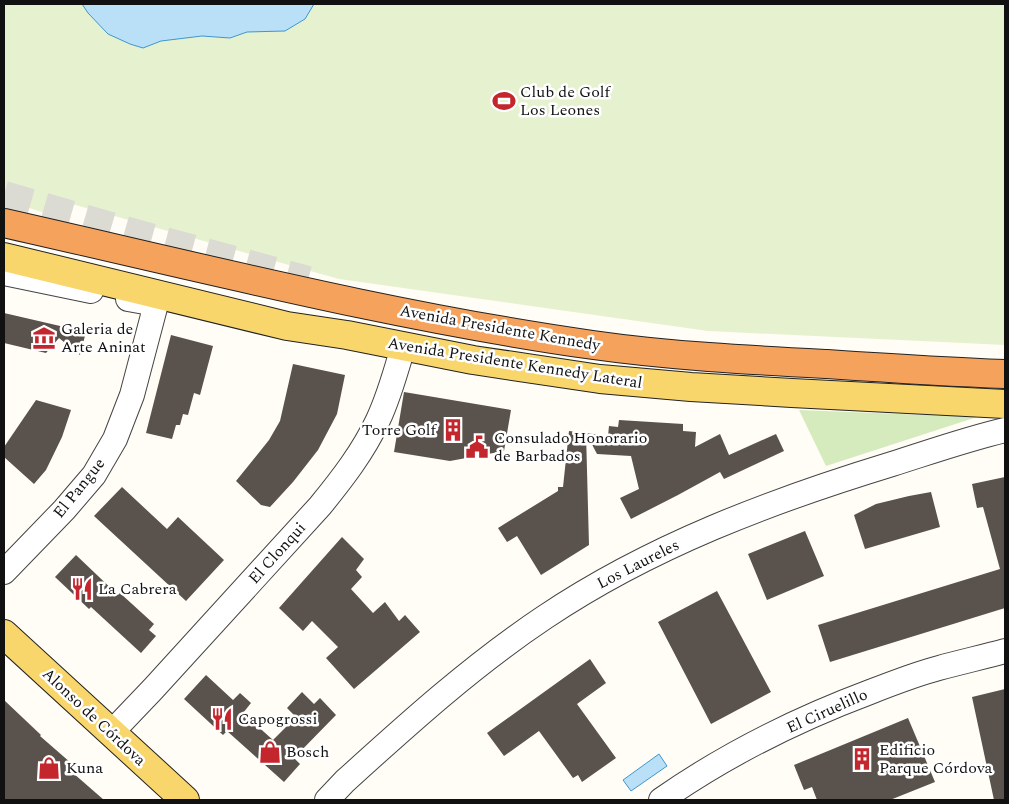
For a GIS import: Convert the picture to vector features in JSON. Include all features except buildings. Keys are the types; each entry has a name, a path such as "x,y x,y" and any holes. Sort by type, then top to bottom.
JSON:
{"highway":[{"name":"Avenida Presidente Kennedy","path":"8,224 347,301 440,320 577,342 718,357 1005,374"}],"main road":[{"name":"Avenida Presidente Kennedy Lateral","path":"4,258 287,326 347,335 473,360 609,380 691,387 1005,404"},
{"path":"156,304 287,326"},
{"name":"Alonso de Córdova","path":"4,634 185,800"}],"street":[{"path":"4,274 156,304"},
{"name":"El Pangue","path":"4,572 64,510 94,475 115,439 132,396 156,304"},
{"name":"El Clonqui","path":"111,733 320,506 344,477 378,420 403,347"},
{"name":"Los Laureles","path":"327,800 344,781 467,674 546,616 587,590 629,567 717,526 830,483 1005,430"},
{"name":"El Ciruelillo","path":"661,800 753,745 843,702 937,668 1005,651"}],"green space":[{"name":"Club de Golf Los Leones","path":"4,4 1005,4 1005,345 708,331 339,279 54,199 48,214 4,200"},
{"path":"799,410 977,417 826,466"}],"water":[{"path":"82,4 314,4 305,19 285,31 247,32 230,38 202,36 161,41 143,48 108,34"},
{"path":"659,754 667,766 631,791 623,780"}],"tunnel":[{"path":"4,195 308,280"}],"place":[{"name":"Club de Golf Los Leones","path":"504,101"},
{"name":"Galeria de Arte Aninat","path":"44,338"},
{"name":"Torre Golf","path":"453,430"},
{"name":"Consulado Honorario de Barbados","path":"477,447"},
{"name":"La Cabrera","path":"82,589"},
{"name":"Capogrossi","path":"222,719"},
{"name":"Bosch","path":"270,752"},
{"name":"Edificio Parque Córdova","path":"862,759"},
{"name":"Kuna","path":"49,768"}]}
